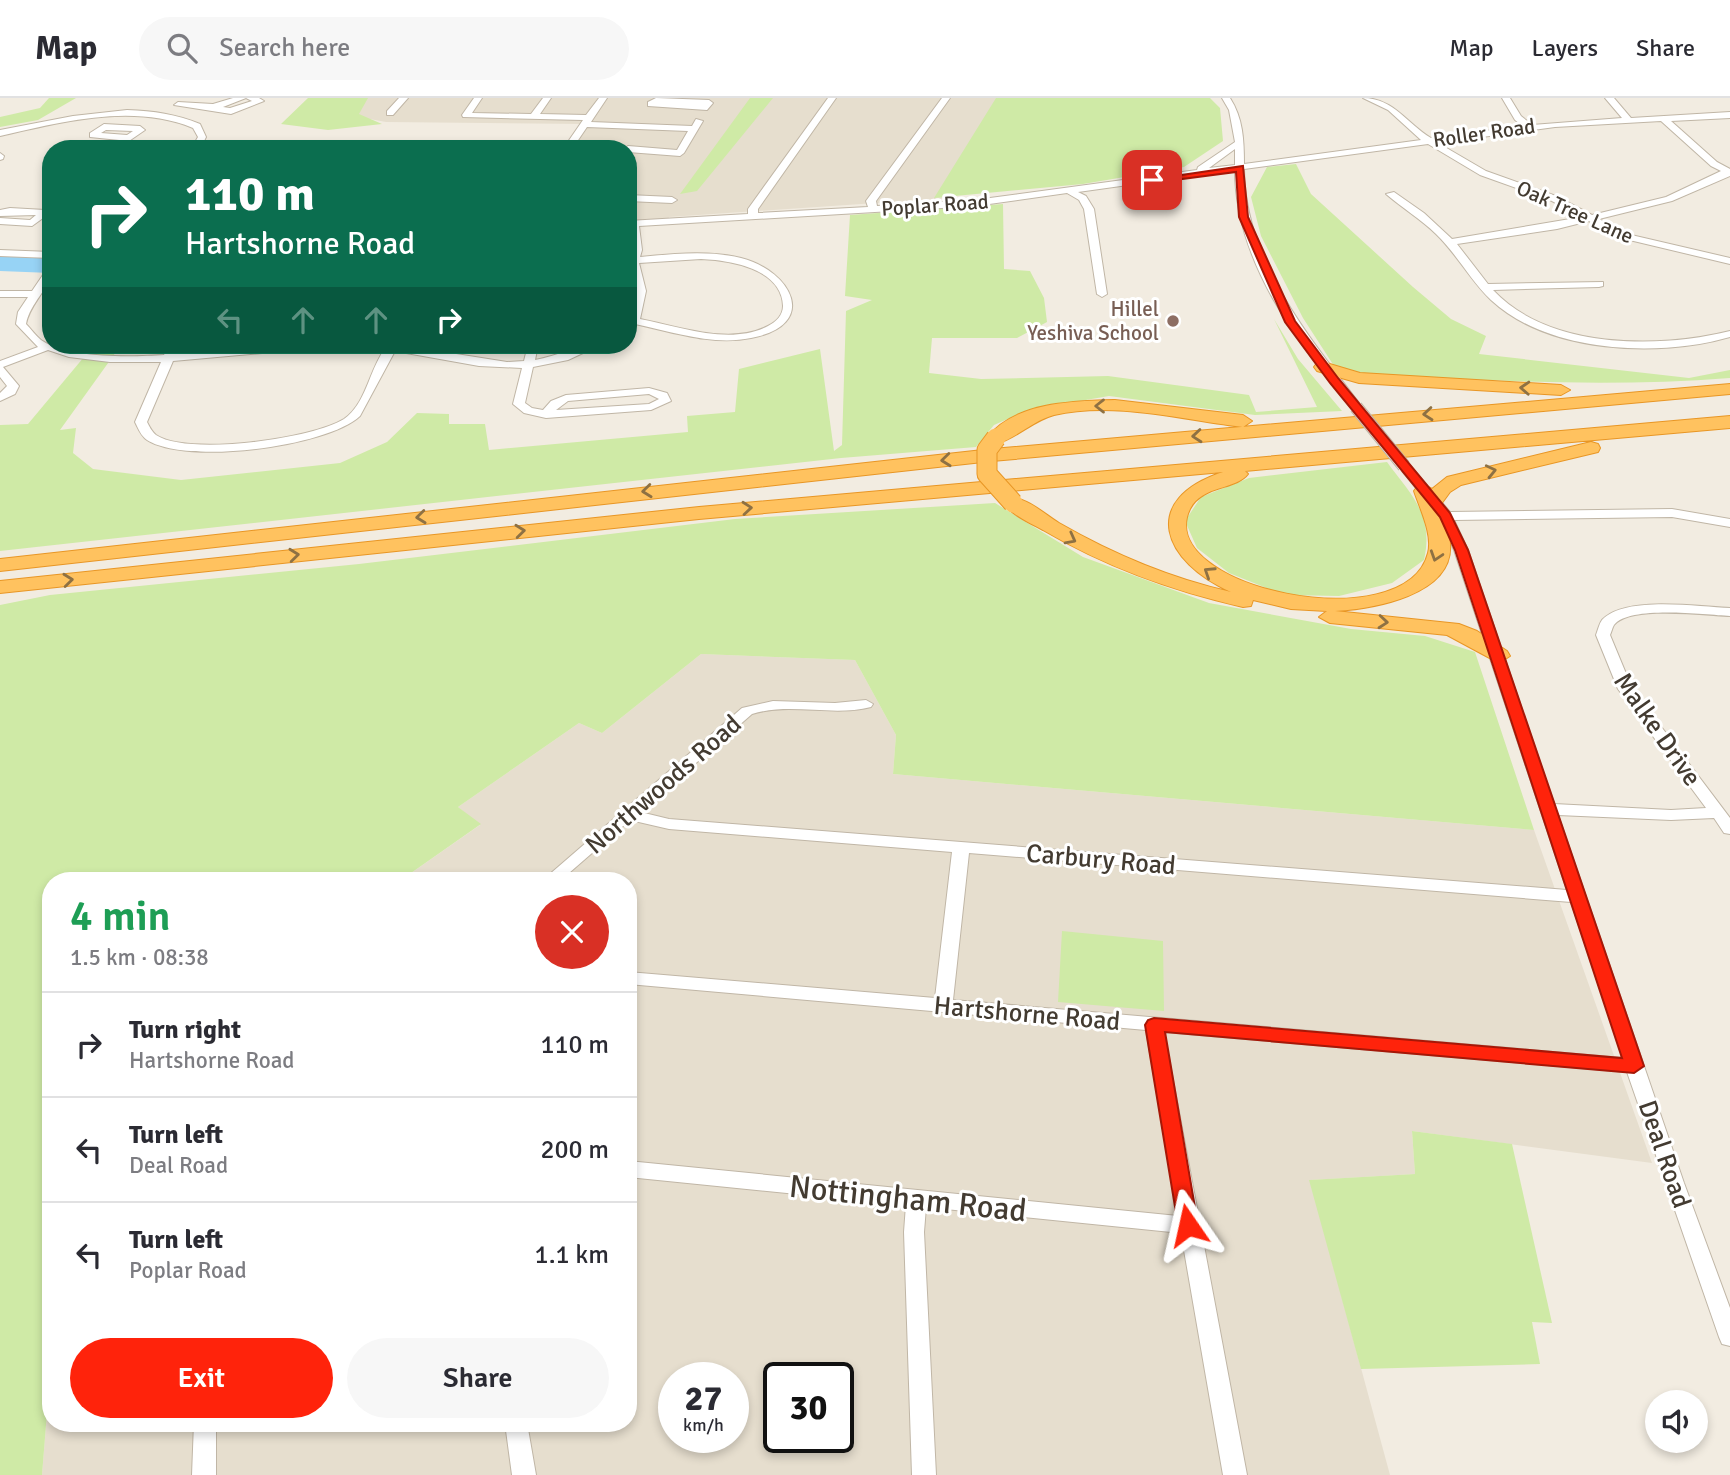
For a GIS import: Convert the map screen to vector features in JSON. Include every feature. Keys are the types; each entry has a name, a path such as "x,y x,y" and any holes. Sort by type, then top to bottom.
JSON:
{"highway":[{"path":"1323,367 1359,378 1486,387 1578,391 1723,389"},
{"path":"0,565 828,472 1338,422 1723,389"},
{"path":"1338,422 1251,421 1125,407 1087,406 1033,416 1013,425 996,438 987,450 987,474 1013,503 1075,541 1170,582 1304,614 1451,629 1469,636 1499,656"},
{"path":"0,587 699,513 1730,422"},
{"path":"1367,456 1244,473 1212,483 1183,501 1175,522 1177,538 1197,564 1245,590 1301,603 1360,603 1409,588 1434,566 1440,543 1434,503 1447,485 1463,478 1602,446 1730,429"}],"street":[{"path":"168,98 178,105 232,111 260,102 250,98"},
{"path":"214,107 242,98"},
{"path":"390,113 404,98"},
{"path":"478,98 466,115 534,116 695,129"},
{"path":"534,116 547,98"},
{"path":"574,140 603,98"},
{"path":"753,216 753,209 832,98"},
{"path":"873,209 871,201 946,98"},
{"name":"Deal Road","path":"1226,98 1236,116 1244,217 1290,322 1323,367 1434,503 1461,550 1499,656 1634,1066 1730,1337"},
{"name":"Oak Tree Lane","path":"1367,98 1396,111 1411,130 1483,173 1553,198 1641,242 1730,261"},
{"path":"1506,98 1518,118 1530,127"},
{"path":"1609,98 1628,119"},
{"path":"656,101 709,103 651,104 656,101"},
{"path":"637,153 679,156 709,103"},
{"path":"163,114 178,105"},
{"path":"104,127 107,113"},
{"path":"0,133 107,113 163,114 182,118 197,126 202,137 200,140"},
{"name":"Roller Road","path":"1240,174 1429,141 1530,127 1628,119 1730,115"},
{"path":"1450,242 1591,219 1676,197 1728,172 1662,117"},
{"path":"1189,175 1215,163 1238,144"},
{"name":"Poplar Road","path":"637,224 873,209 1071,192 1217,172 1240,174"},
{"path":"1071,192 1083,198 1089,209 1102,294"},
{"path":"1391,194 1450,242 1498,301 1546,327 1587,338 1665,345 1699,343 1730,334"},
{"path":"637,198 672,200"},
{"path":"0,213 42,212"},
{"path":"0,221 32,223 42,216"},
{"path":"0,253 42,255"},
{"path":"637,256 705,256 741,261 774,279 787,295 790,307 779,325 741,336 707,335 637,325"},
{"path":"42,281 23,312 21,324 29,337 42,347"},
{"path":"1486,287 1599,284"},
{"path":"637,287 641,307 637,315"},
{"path":"0,294 35,294 42,289"},
{"path":"0,398 11,392 13,386 0,368 42,349"},
{"path":"71,354 94,359 206,354"},
{"path":"170,354 141,422 141,429 148,439 159,444 201,448 298,439 337,427 358,411 369,392 378,364 386,354"},
{"path":"432,354 485,365 528,365 561,360 575,354"},
{"path":"531,354 519,404 528,411 546,414 651,407 662,404 665,398 649,391 570,398 555,403 546,414"},
{"path":"1434,503 1672,513 1730,523"},
{"name":"Malke Drive","path":"1730,612 1630,611 1607,623 1603,635 1625,689 1730,829"},
{"name":"Northwoods Road","path":"560,872 747,711 764,706 835,709 866,704"},
{"path":"1550,809 1671,815 1718,813"},
{"name":"Carbury Road","path":"626,814 669,824 1577,897"},
{"path":"943,1005 961,848"},
{"name":"Hartshorne Road","path":"637,979 1634,1066"},
{"path":"1154,1025 1235,1475"},
{"name":"Nottingham Road","path":"637,1170 1188,1225"},
{"path":"917,1198 914,1232 925,1475"},
{"path":"204,1475 205,1432"},
{"path":"517,1432 524,1475"}],"shaded area":[{"path":"361,98 1007,98 950,198 669,217 667,222 637,224 637,140 573,140 584,124 386,122 348,115"},
{"path":"701,654 855,660 896,735 893,774 1534,830 1652,1163 1412,1131 1415,1174 1310,1180 1390,1475 42,1475 45,1432 637,1432 637,872 412,872 480,825 458,807 579,723 602,733"}],"green space":[{"path":"49,98 76,98 38,120 0,127 0,117 40,108"},
{"path":"308,98 368,98 359,114 382,124 328,130 281,124"},
{"path":"750,98 773,98 697,191 680,194"},
{"path":"996,98 1210,98 1220,108 1223,141 1184,167 1083,184 934,198"},
{"path":"1296,164 1311,194 1413,287 1451,319 1486,336 1479,354 1689,378 1730,370 1730,378 1540,382 1351,374 1336,369 1303,318 1261,236 1251,197 1267,167"},
{"path":"1003,204 1004,269 1030,271 1044,298 1047,322 1017,338 932,338 929,373 981,379 1108,376 1249,395 1256,412 1317,407 1274,319 1298,359 1342,411 1255,415 1109,396 1028,410 994,425 976,447 841,458 0,551 0,425 28,424 86,354 115,354 60,430 76,428 73,453 93,469 181,480 340,463 387,442 417,413 449,414 449,424 485,424 489,450 688,432 687,416 735,412 739,369 820,349 834,451 842,445 846,311 872,300 845,296 850,215"},
{"path":"1387,462 1419,507 1426,530 1424,560 1392,583 1339,596 1284,595 1229,573 1197,548 1185,521 1201,497 1249,478"},
{"path":"995,503 1083,557 1209,603 1351,629 1425,636 1475,652 1534,830 893,774 896,735 855,660 701,654 602,733 579,723 458,807 481,824 412,872 42,872 42,1432 45,1432 42,1475 0,1475 0,605 50,595 359,564 735,519"},
{"path":"1062,931 1163,941 1164,1011 1058,1002"},
{"path":"1412,1131 1512,1144 1552,1323 1532,1322 1540,1364 1361,1369 1309,1180 1415,1174"}],"water":[{"path":"0,251 42,253 42,273 0,271"}],"place":[{"name":"Hillel Yeshiva School","path":"1173,321"}],"route":[{"path":"1152,180 1240,168 1244,217 1290,322 1334,381 1446,516 1499,656 1634,1066 1154,1025 1188,1225"}]}
